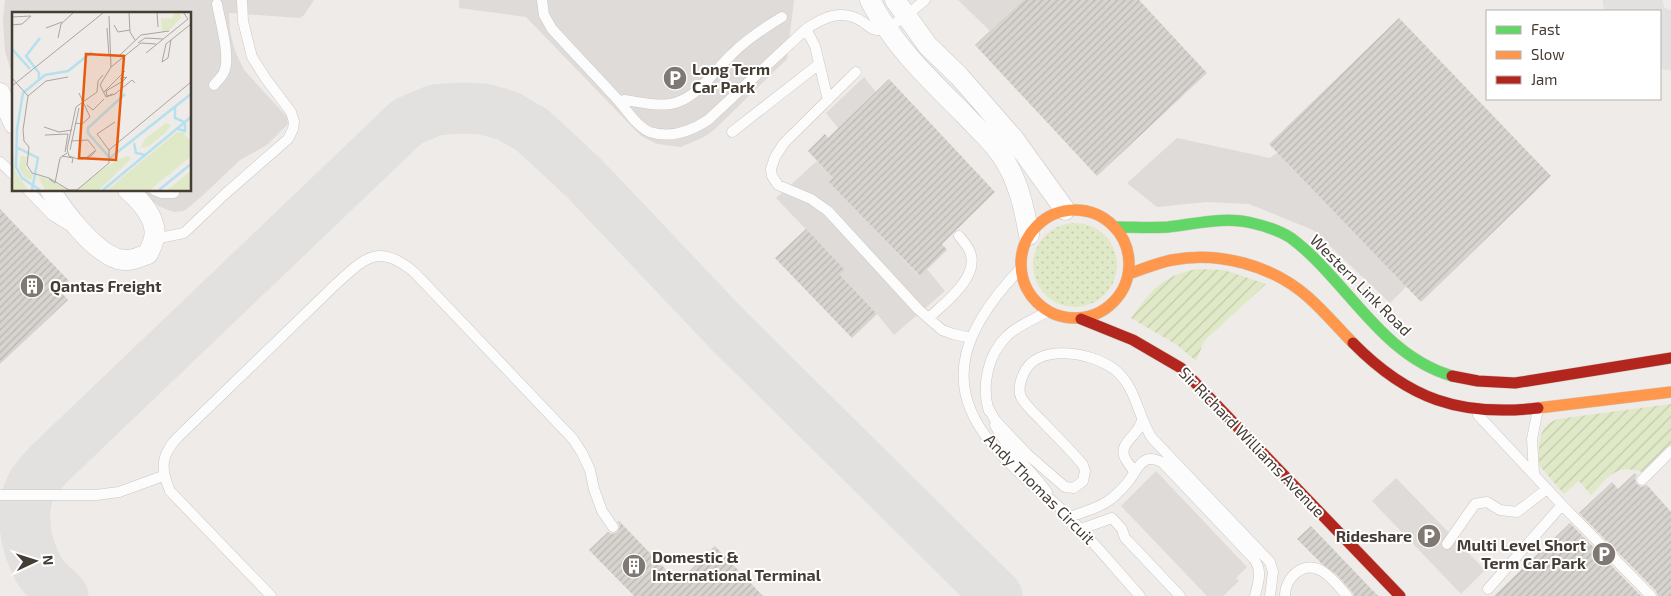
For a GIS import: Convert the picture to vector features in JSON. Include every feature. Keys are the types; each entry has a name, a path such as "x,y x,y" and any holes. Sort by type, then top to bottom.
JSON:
{"street":[{"path":"870,0 887,28 924,72 1002,156 1020,193 1029,235"},
{"path":"900,7 928,46 958,76 1014,139 1065,210"},
{"path":"51,191 79,228 104,252 118,259 134,260 148,254 154,239 154,229 149,214 137,197 129,191"},
{"path":"1065,210 1080,210 1094,213 1115,227 1125,244 1129,259 1128,274 1122,291 1112,304 1098,314 1081,319 1064,318 1047,312 1034,300 1025,286 1020,269 1022,251 1029,235 1038,224 1050,215 1065,210"},
{"name":"Western Link Road","path":"1115,227 1166,227 1233,220 1250,222 1275,230 1290,238 1316,261 1392,342 1449,375 1478,381 1515,383 1671,358"},
{"path":"1128,274 1166,262 1193,257 1222,259 1264,270 1284,280 1306,295 1398,382 1450,405 1472,409 1511,411 1671,392"},
{"name":"Sir Richard Williams Avenue","path":"1081,319 1126,335 1181,368 1400,596"}],"lane":[{"path":"154,239 184,233 288,139 293,129 294,122 291,112 252,57 243,21 242,0"},
{"path":"542,0 544,15 552,29 637,123 648,132 660,134 682,133 696,128 708,120 806,29 829,17 841,14 852,16 871,29 879,30 887,28 900,7 925,0"},
{"path":"214,85 224,73 226,64 217,4"},
{"path":"624,100 663,104 677,102 685,98 698,88 747,40 782,17"},
{"path":"806,29 815,46 828,100"},
{"path":"732,132 819,64"},
{"path":"856,72 784,143 775,157 771,169 772,176 778,186 811,199 828,211 918,308 942,330 971,338"},
{"path":"0,162 12,173"},
{"path":"29,191 52,215 67,225 79,228"},
{"path":"157,191 174,193"},
{"path":"929,318 956,292 969,276 973,263 970,251 959,236"},
{"path":"271,596 170,491 163,476 163,464 171,444 202,413 357,266 368,258 375,256 391,256 414,272 573,439 590,470 602,511 613,527"},
{"name":"Andy Thomas Circuit","path":"1020,269 989,305 977,324 967,349 963,383 971,412 979,427 993,445 1032,485 1069,516 1140,596"},
{"path":"1047,312 1008,336 999,346 992,358 985,390 988,407 1001,438 1057,504"},
{"path":"988,407 995,420 1057,481 1069,488 1078,486 1083,481 1084,471 1079,460 1028,408 1019,389 1023,374 1028,365 1037,359 1056,353 1097,360 1113,369 1127,382 1137,401 1146,429 1158,445 1270,562 1273,572 1270,596"},
{"path":"1534,474 1532,439 1538,408"},
{"path":"1472,409 1651,596"},
{"path":"1134,472 1125,458 1123,450 1126,443 1141,427 1142,419"},
{"path":"1642,480 1671,450"},
{"path":"1069,516 1110,500 1123,488 1140,464 1148,459 1163,463 1254,559 1260,575 1255,596"},
{"path":"0,495 96,495 119,492 163,476"},
{"path":"1447,544 1475,504 1487,502 1500,510 1517,512 1548,489"},
{"path":"1488,589 1562,505"},
{"path":"1081,529 1112,518 1122,529 1125,538 1180,596"},
{"path":"1284,596 1286,584 1290,577 1297,572 1312,568 1323,571 1347,596"}],"green space":[{"path":"1075,223 1091,226 1105,235 1114,249 1117,265 1114,281 1105,295 1091,304 1075,307 1059,304 1045,295 1036,281 1033,265 1036,249 1045,235 1059,226"},
{"path":"1197,269 1224,270 1266,284 1204,341 1196,361 1177,345 1131,318 1152,292 1166,280"},
{"path":"1671,404 1671,445 1642,472 1625,469 1613,473 1591,495 1579,481 1564,494 1538,464 1540,437 1546,426 1551,422 1558,419"}],"shaded area":[{"path":"5,0 314,0 300,18 229,13 230,31 235,51 244,70 287,117 288,124 267,145 240,160 184,211 174,212 160,207 138,191 191,191 191,12 12,12 12,74 5,51 3,20"},
{"name":"Long Term Car Park","path":"459,0 794,0 787,59 714,130 704,137 681,147 657,144 641,136 526,17 459,8"},
{"path":"958,0 1023,0 990,31"},
{"path":"864,77 876,92 838,128 826,113"},
{"path":"1177,138 1270,158 1278,152 1407,286 1390,303 1313,230 1249,204 1206,202 1157,207 1127,183"},
{"path":"817,161 833,178 830,182 919,276 927,269 945,291 894,335 840,275 845,270 776,198"},
{"path":"1156,471 1247,567 1236,578 1239,581 1223,596 1207,596 1121,506"},
{"name":"Rideshare","path":"1396,478 1485,570 1461,594 1372,501"}],"building":[{"path":"1023,0 1139,0 1207,73 1097,176 975,45"},
{"path":"1399,18 1551,176 1421,302 1269,144"},
{"path":"889,79 995,192 942,244 947,250 920,276 829,182 833,178 808,151 825,134 828,138"},
{"name":"Qantas Freight","path":"0,209 69,281 59,290 68,300 0,364"},
{"path":"806,229 845,270 840,275 877,314 852,338 775,258"},
{"path":"1635,473 1637,475 1635,479 1637,484 1641,487 1647,485 1671,512 1671,596 1658,596 1656,591 1579,513 1612,482 1618,489"},
{"name":"Domestic & International Terminal","path":"619,521 678,582 715,546 763,596 634,596 589,550 608,532 613,534 617,532 620,527"},
{"path":"1570,523 1641,596 1494,596"},
{"path":"1311,526 1378,596 1354,596 1337,575 1321,563 1297,539"}],"taxiway":[{"path":"1628,0 1638,10"},
{"path":"1661,34 1671,45"},
{"path":"63,596 47,581 39,570 27,538 25,527 26,504 28,493 36,478 407,122 435,110 459,108 484,109 508,116 532,130 584,178 728,330 997,596"}],"traffic: fast":[{"path":"1115,227 1168,227 1232,220 1252,223 1277,231 1291,238 1311,255 1365,315 1404,351 1427,366 1452,376"}],"traffic: slow":[{"path":"1075,210 1096,214 1113,226 1125,243 1129,264 1125,285 1113,302 1096,314 1075,318 1054,314 1037,302 1025,285 1021,264 1025,243 1037,226 1054,214 1075,210"},
{"path":"1128,274 1166,261 1190,258 1208,257 1244,263 1278,276 1294,286 1314,302 1353,343"},
{"path":"1538,408 1671,392"}],"traffic: jam":[{"path":"1081,319 1133,340 1181,368 1400,596"},
{"path":"1353,343 1394,378 1415,391 1437,400 1484,410 1538,408"},
{"path":"1452,376 1478,381 1515,383 1671,358"}],"place":[{"name":"Long Term Car Park","path":"675,78"},
{"name":"Qantas Freight","path":"32,286"},
{"name":"Rideshare","path":"1429,536"},
{"name":"Multi Level Short Term Car Park","path":"1604,554"},
{"name":"Domestic & International Terminal","path":"634,566"}]}
